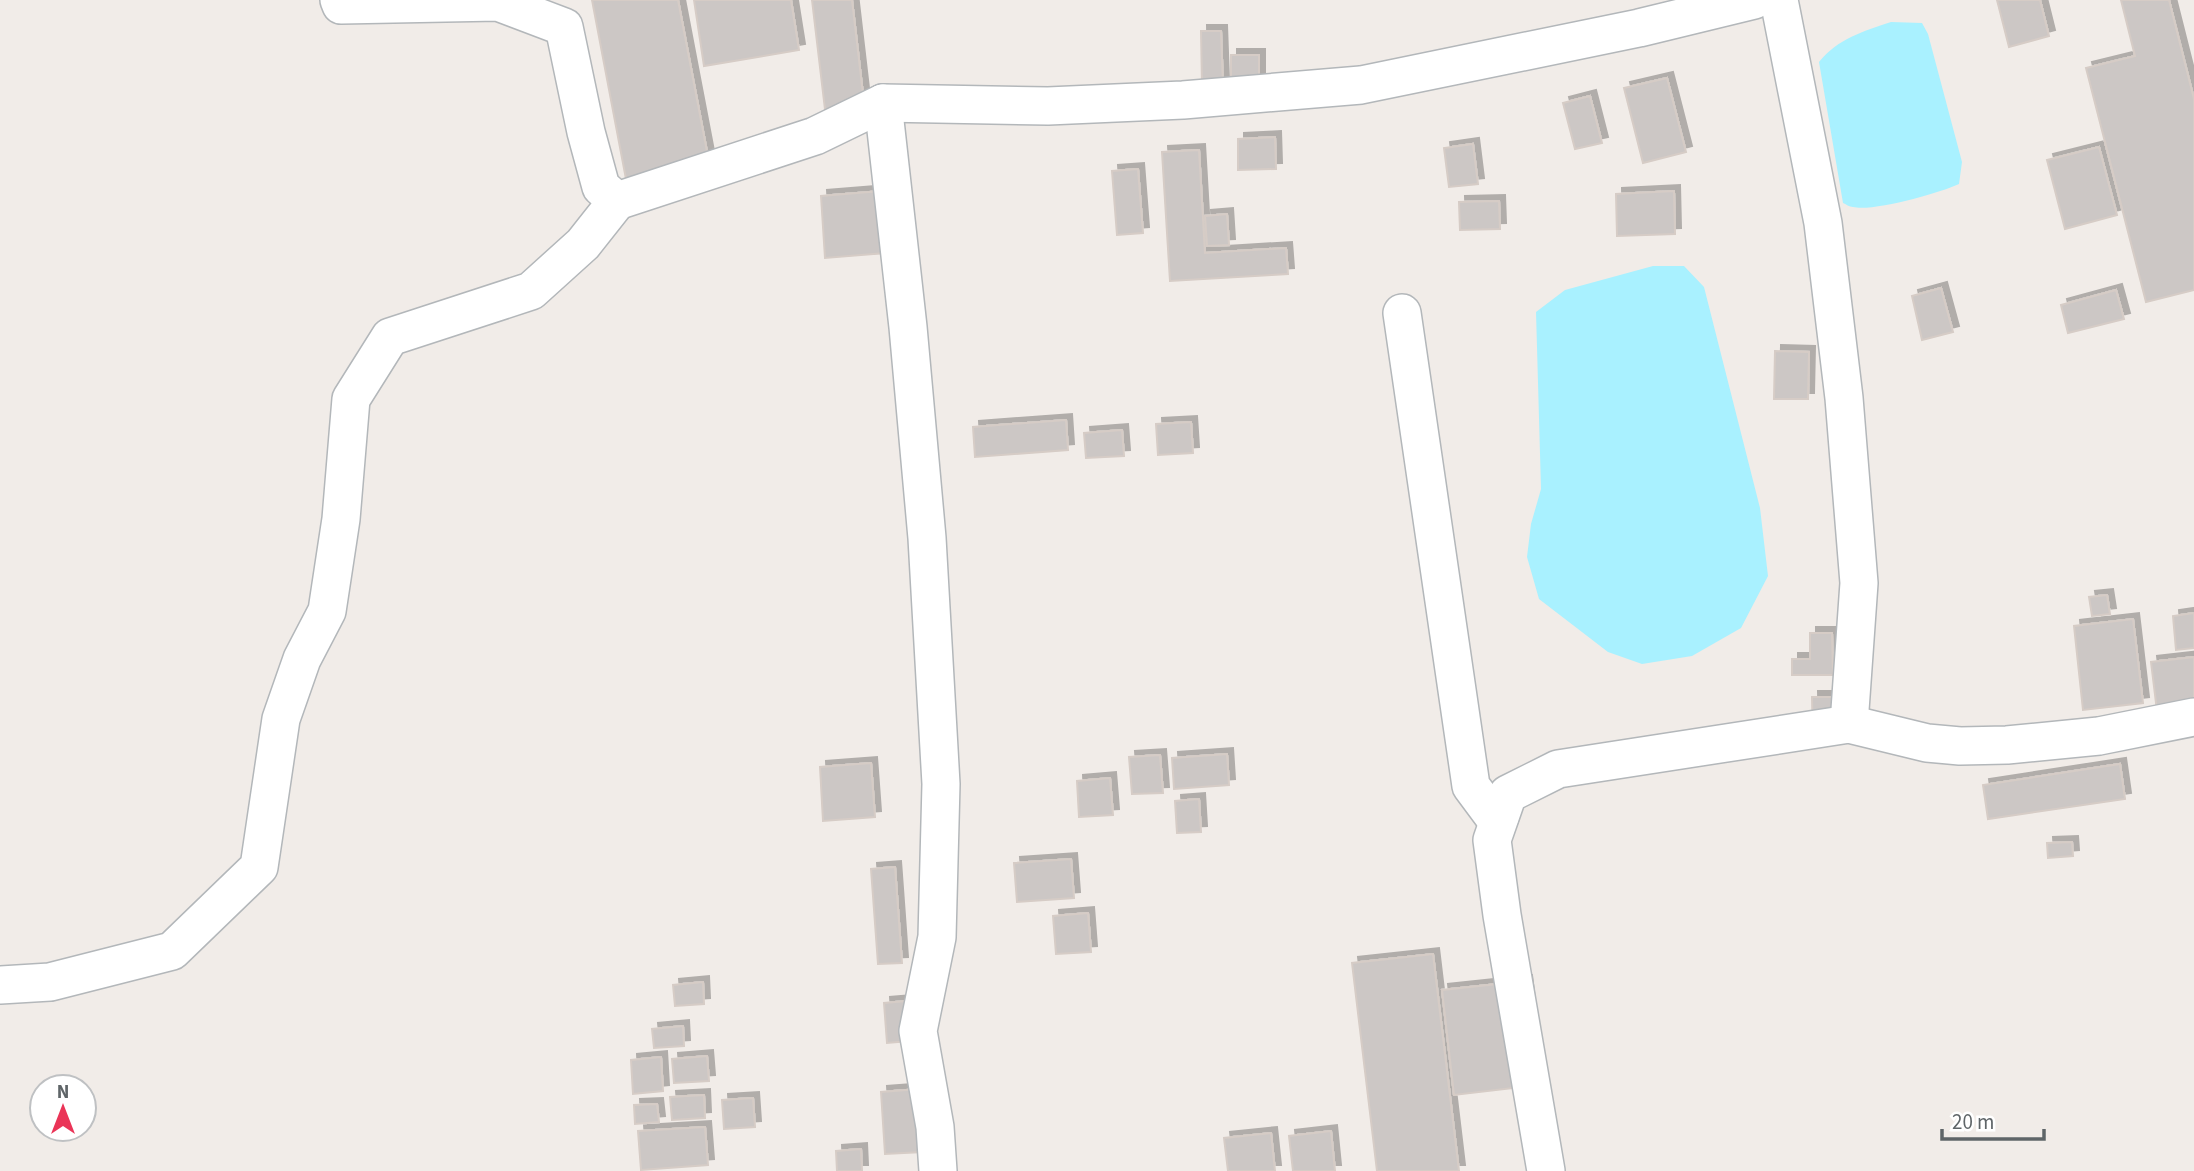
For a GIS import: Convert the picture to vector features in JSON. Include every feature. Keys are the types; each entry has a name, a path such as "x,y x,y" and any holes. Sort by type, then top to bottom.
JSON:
{"street":[{"path":"339,0 341,5 498,2 564,27 586,132 601,187 617,201"},
{"path":"0,985 50,982 172,951 259,867 281,719 302,659 327,611 341,519 351,399 390,337 531,291 583,244 617,201 816,136 883,103 1048,106 1182,100 1361,85 1639,14 1754,0"},
{"path":"1779,0 1823,223 1844,398 1859,583 1849,724"},
{"path":"883,103 908,327 924,512 941,783 937,937 918,1031 935,1127 938,1171"},
{"path":"1402,313 1471,786 1497,821 1500,816"},
{"path":"1546,1171 1502,915 1492,840 1508,794 1559,769 1849,724 1927,743 1960,746 2007,745 2099,736 2194,717"}],"water":[{"path":"1891,22 1922,23 1928,34 1962,162 1959,184 1922,197 1890,204 1852,207 1843,203 1819,62 1843,41"},
{"path":"1653,266 1684,266 1704,287 1760,508 1768,576 1741,628 1692,656 1642,664 1608,652 1539,599 1527,557 1531,524 1541,489 1536,312 1565,290"}],"building":[{"path":"592,0 678,0 709,162 626,179"},
{"path":"694,0 791,0 799,50 704,66"},
{"path":"812,0 852,0 866,120 827,126"},
{"path":"1997,0 2040,0 2049,36 2009,47"},
{"path":"2121,0 2169,0 2194,99 2194,290 2146,302 2086,68 2135,56"},
{"path":"1201,31 1221,31 1223,86 1202,86"},
{"path":"1231,55 1259,55 1259,91 1231,91"},
{"path":"1667,78 1686,152 1643,163 1624,88"},
{"path":"1590,96 1602,143 1575,149 1563,103"},
{"path":"1275,137 1276,169 1238,170 1238,139"},
{"path":"1473,144 1478,184 1449,187 1444,148"},
{"path":"2099,147 2117,215 2065,229 2047,160"},
{"path":"1199,150 1205,253 1286,248 1288,274 1170,281 1162,152"},
{"path":"1138,169 1143,233 1117,235 1112,171"},
{"path":"881,191 886,253 825,258 821,196"},
{"path":"1674,191 1675,234 1617,236 1616,194"},
{"path":"1499,201 1500,229 1460,230 1459,202"},
{"path":"1227,214 1229,245 1207,246 1205,216"},
{"path":"1941,288 1953,332 1922,340 1912,296"},
{"path":"2116,290 2124,319 2068,333 2061,305"},
{"path":"1775,351 1809,352 1808,399 1774,399"},
{"path":"1066,420 1068,450 975,457 973,427"},
{"path":"1191,422 1193,453 1158,455 1156,424"},
{"path":"1122,430 1124,456 1086,458 1084,433"},
{"path":"2107,595 2110,614 2092,616 2089,597"},
{"path":"2194,613 2194,648 2176,650 2173,616"},
{"path":"2133,619 2143,703 2083,710 2074,626"},
{"path":"1810,633 1832,633 1833,675 1792,675 1792,659 1810,659"},
{"path":"2194,657 2194,706 2157,711 2151,662"},
{"path":"1812,697 1833,697 1834,741 1813,741"},
{"path":"1227,754 1229,785 1174,789 1172,758"},
{"path":"1160,755 1163,793 1132,794 1129,757"},
{"path":"871,763 875,817 823,821 820,767"},
{"path":"2120,764 2125,799 1988,819 1983,785"},
{"path":"1110,778 1113,815 1079,817 1077,781"},
{"path":"1199,799 1201,832 1177,833 1175,801"},
{"path":"2072,842 2073,856 2048,858 2047,843"},
{"path":"1071,859 1074,898 1017,902 1014,863"},
{"path":"895,867 902,963 878,964 871,869"},
{"path":"1088,913 1091,952 1056,954 1053,916"},
{"path":"1433,954 1459,1171 1377,1171 1352,963"},
{"path":"1526,981 1539,1085 1454,1095 1442,990"},
{"path":"703,982 704,1004 675,1006 673,985"},
{"path":"918,1000 921,1040 887,1043 884,1003"},
{"path":"683,1026 684,1046 654,1048 652,1029"},
{"path":"707,1056 709,1081 674,1083 672,1059"},
{"path":"661,1057 663,1091 633,1094 631,1060"},
{"path":"919,1089 923,1152 885,1154 881,1092"},
{"path":"704,1095 705,1118 672,1120 670,1097"},
{"path":"753,1098 755,1127 724,1129 722,1100"},
{"path":"657,1104 659,1122 635,1124 634,1105"},
{"path":"705,1127 708,1165 641,1170 638,1131"},
{"path":"1331,1131 1335,1171 1293,1171 1289,1136"},
{"path":"1271,1133 1275,1171 1228,1171 1224,1138"},
{"path":"861,1149 862,1171 837,1171 836,1151"}]}
